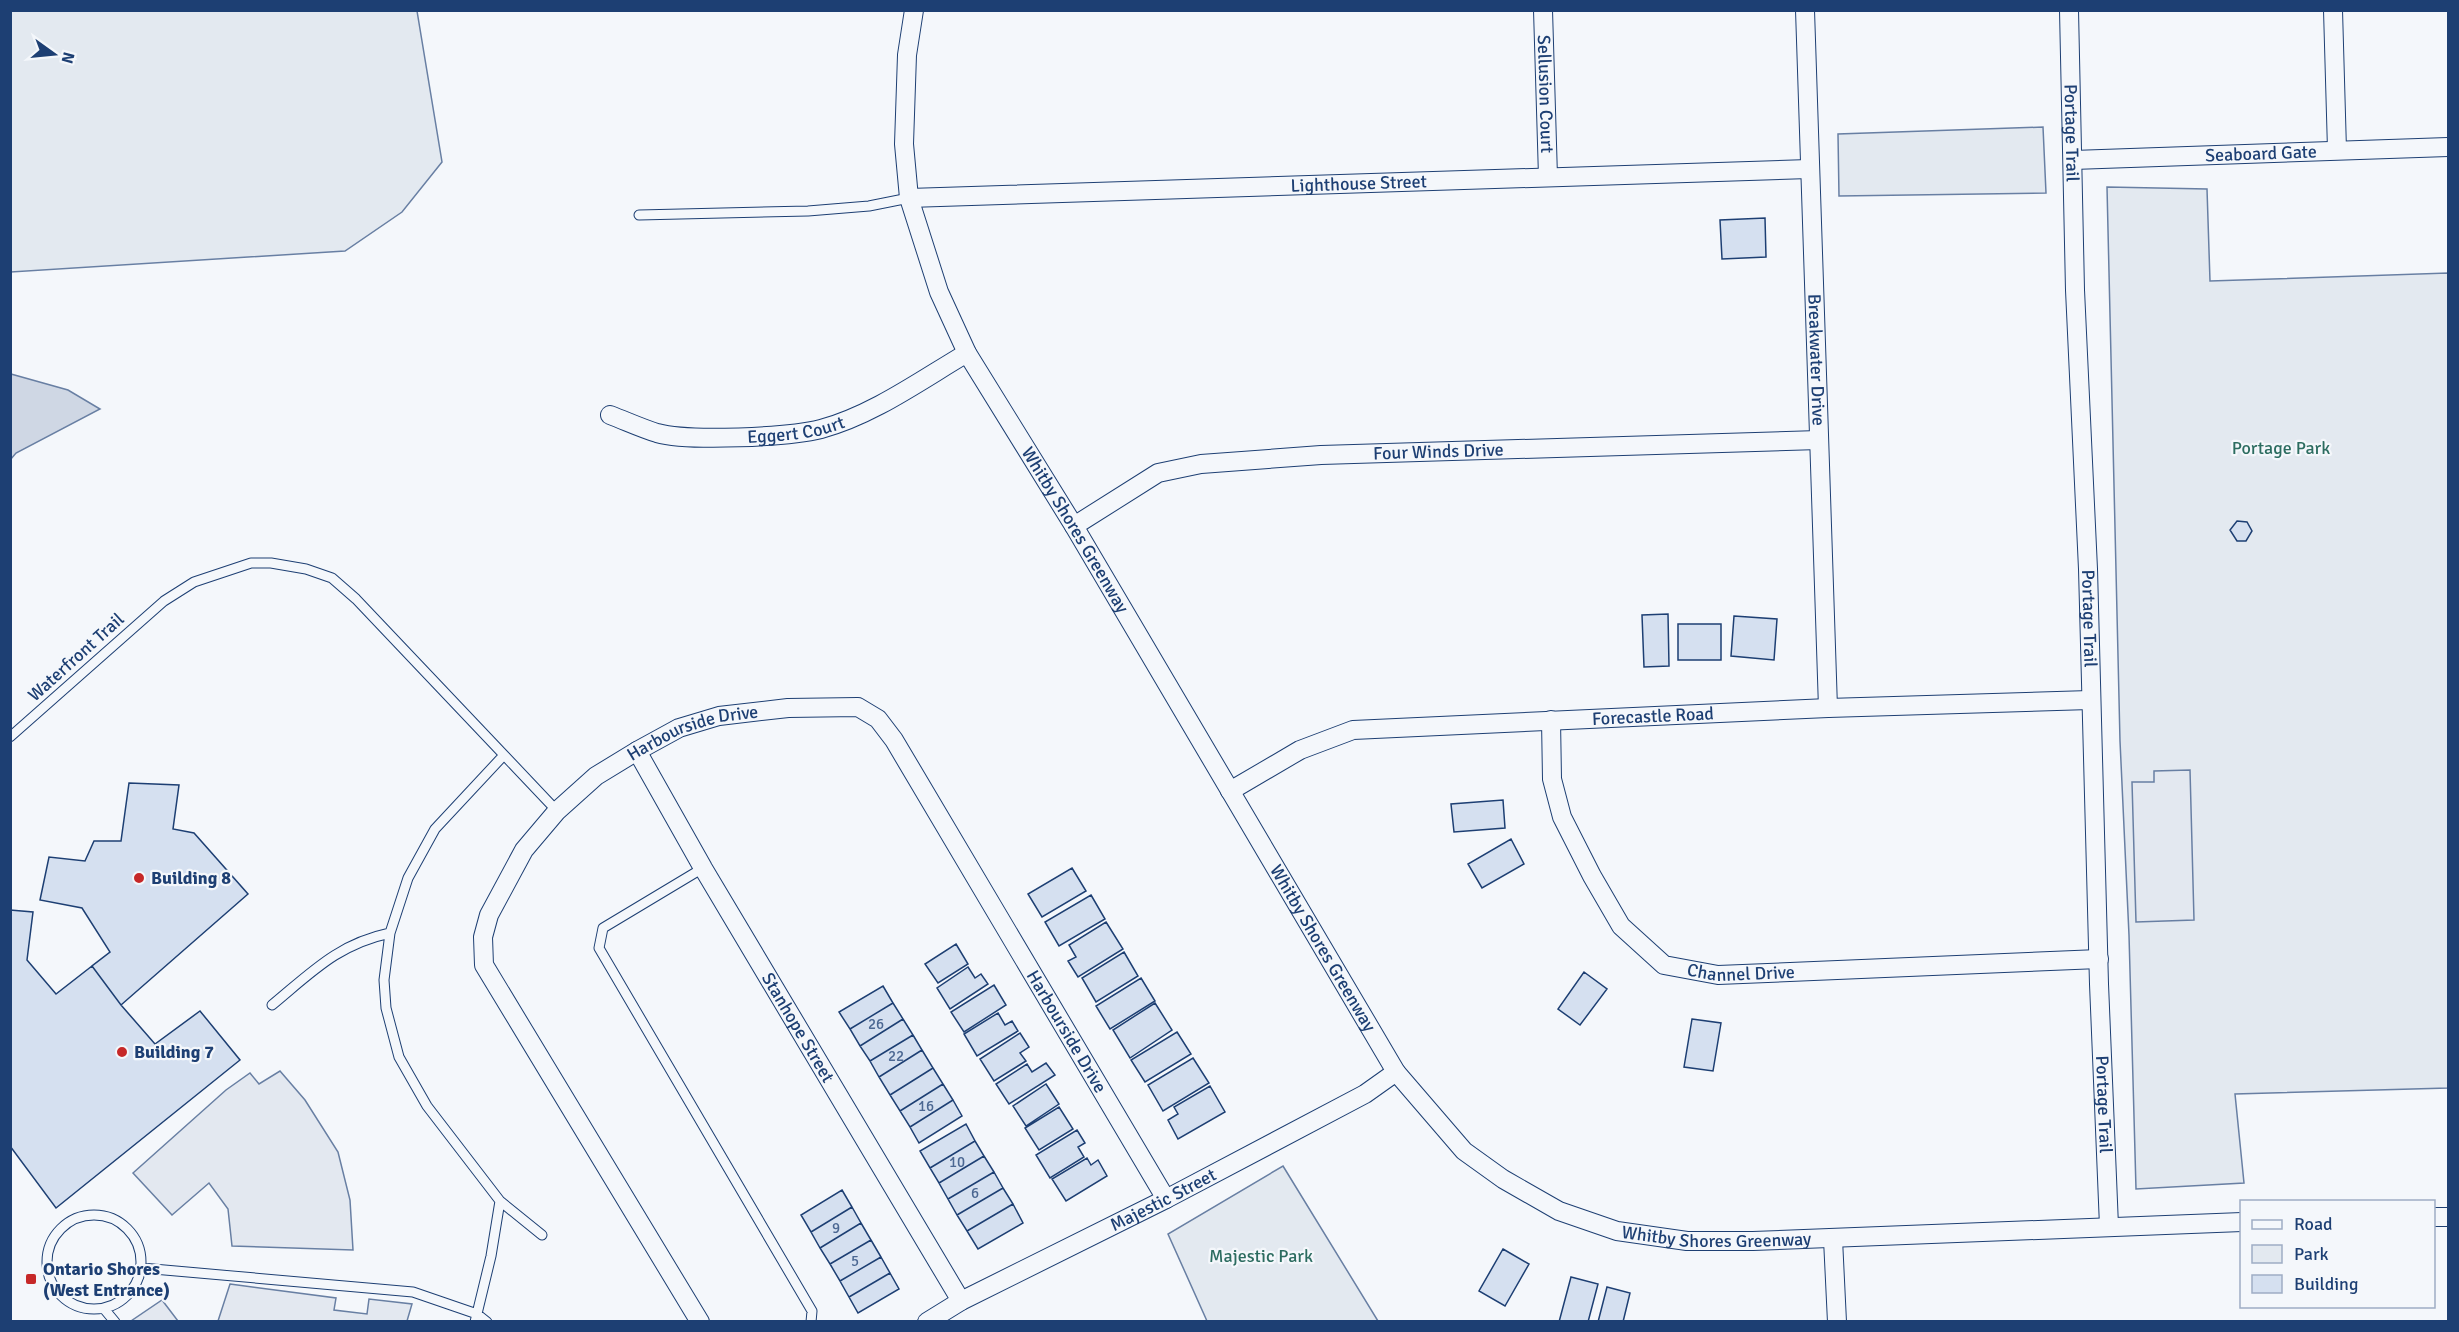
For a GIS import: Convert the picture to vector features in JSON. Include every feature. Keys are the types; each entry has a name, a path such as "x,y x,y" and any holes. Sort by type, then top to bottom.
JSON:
{"street":[{"name":"Whitby Shores Greenway","path":"914,10 907,55 904,144 909,198 939,292 967,352 1074,525 1396,1072 1464,1151 1503,1179 1559,1211 1617,1231 1687,1240 1833,1239 2240,1222"},
{"name":"Sellusion Court","path":"1543,10 1548,177"},
{"name":"Breakwater Drive","path":"1804,10 1828,708"},
{"name":"Portage Trail","path":"2069,10 2075,290 2088,569 2098,959 2109,1226"},
{"path":"2333,10 2337,150"},
{"name":"Seaboard Gate","path":"2073,160 2448,147"},
{"name":"Lighthouse Street","path":"909,198 1809,169"},
{"name":"Eggert Court","path":"610,415 659,433 700,437 777,435 821,429 892,397 967,352"},
{"name":"Four Winds Drive","path":"1074,525 1158,473 1201,464 1321,455 1819,440"},
{"name":"Forecastle Road","path":"1230,791 1299,750 1353,730 1828,708 2090,700"},
{"name":"Harbourside Drive","path":"700,1322 484,965 483,937 489,915 524,850 557,811 596,776 637,751 679,728 719,716 788,708 858,707 878,719 894,740 1166,1199"},
{"name":"Channel Drive","path":"1551,720 1552,779 1562,817 1621,926 1664,965 1718,975 2098,959"},
{"name":"Stanhope Street","path":"637,751 703,868 961,1301"},
{"name":"Majestic Street","path":"927,1322 961,1301 1166,1199 1365,1094 1396,1072"},
{"path":"1833,1239 1837,1322"}],"lane":[{"path":"639,215 808,211 869,206 909,198"},
{"name":"Waterfront Trail","path":"10,737 164,601 194,582 250,563 271,563 306,569 332,578 356,599 557,811"},
{"path":"504,755 435,829 408,878 390,933 384,980 386,1008 399,1056 428,1106 500,1201 542,1235"},
{"path":"703,868 603,928 599,948 812,1311 811,1322"},
{"path":"272,1005 334,953 369,937 390,933"},
{"path":"476,1318 491,1256 500,1201"},
{"path":"87,1215 102,1215 118,1221 128,1229 137,1243 142,1268 129,1294 117,1304 105,1310 88,1310 71,1305 53,1287 47,1271 46,1257 51,1242 61,1228 71,1220 87,1215"},
{"path":"142,1268 412,1292 487,1322"},
{"path":"105,1310 115,1322"}],"green space":[{"path":"10,11 417,11 442,162 402,212 345,251 11,272"},
{"path":"2043,127 2046,193 1839,196 1838,134"},
{"name":"Portage Park","path":"2107,187 2207,189 2210,281 2448,273 2448,1088 2235,1094 2244,1183 2136,1189 2129,935 2120,741"},
{"name":"Majestic Park","path":"1283,1166 1378,1321 1207,1321 1168,1234"}],"shaded area":[{"path":"11,374 68,390 100,409 16,453 11,459"},
{"path":"2190,770 2194,920 2136,922 2132,782 2154,782 2154,771"},
{"path":"280,1071 305,1100 338,1152 350,1200 353,1250 232,1246 228,1209 209,1183 172,1215 133,1173 226,1090 250,1073 259,1084"},
{"path":"230,1284 336,1298 334,1310 367,1314 369,1299 412,1304 407,1321 218,1321"},
{"path":"162,1300 178,1321 131,1321"}],"building":[{"path":"1765,218 1766,257 1722,259 1720,220"},
{"path":"2237,521 2247,522 2252,531 2246,541 2237,541 2230,530"},
{"path":"1668,614 1669,666 1644,667 1642,615"},
{"path":"1734,616 1777,619 1774,660 1731,656"},
{"path":"1678,624 1721,624 1721,660 1678,660"},
{"name":"Building 8","path":"129,783 179,785 173,829 194,833 248,894 121,1005 92,966 110,952 82,908 40,900 49,857 85,861 94,841 121,841"},
{"path":"1503,800 1505,828 1454,832 1451,804"},
{"path":"1511,839 1524,864 1482,888 1468,864"},
{"path":"1072,868 1086,891 1042,917 1028,894"},
{"path":"1091,895 1105,919 1059,946 1045,922"},
{"name":"Building 7","path":"10,910 33,912 27,960 56,994 92,966 121,1005 155,1044 200,1011 240,1060 56,1208 10,1146"},
{"path":"1106,922 1123,949 1078,977 1068,961 1076,957 1069,945"},
{"path":"956,944 968,964 938,983 925,964"},
{"path":"1124,952 1138,976 1096,1002 1082,978"},
{"path":"968,967 975,978 981,974 988,984 950,1009 937,988"},
{"path":"1584,972 1607,989 1580,1025 1558,1009"},
{"path":"1141,978 1155,1001 1110,1029 1096,1006"},
{"path":"994,985 1006,1005 964,1032 951,1012"},
{"path":"883,986 893,1003 850,1029 839,1012"},
{"path":"893,1003 903,1019 860,1046 850,1029"},
{"path":"1155,1003 1172,1030 1130,1058 1113,1030"},
{"path":"998,1013 1005,1025 1012,1021 1018,1031 977,1056 964,1034"},
{"path":"903,1019 913,1035 870,1061 860,1046"},
{"path":"1692,1019 1721,1023 1713,1071 1684,1067"},
{"path":"1177,1032 1191,1054 1145,1082 1131,1060"},
{"path":"1020,1033 1029,1047 1020,1053 1026,1061 994,1081 980,1059"},
{"path":"913,1035 922,1050 879,1077 870,1061"},
{"path":"922,1050 933,1068 890,1095 879,1077"},
{"path":"1193,1058 1209,1083 1163,1111 1148,1085"},
{"path":"1046,1063 1055,1075 1009,1104 996,1084 1027,1064 1032,1072"},
{"path":"933,1068 943,1084 900,1111 890,1095"},
{"path":"943,1084 953,1100 910,1127 900,1111"},
{"path":"1046,1084 1059,1104 1026,1126 1013,1106"},
{"path":"1210,1086 1225,1112 1178,1139 1168,1120 1178,1114 1174,1107"},
{"path":"953,1100 962,1116 919,1143 910,1127"},
{"path":"1059,1107 1073,1129 1039,1150 1025,1128"},
{"path":"966,1124 975,1141 930,1168 920,1151"},
{"path":"1077,1130 1085,1143 1078,1147 1084,1157 1050,1178 1036,1155"},
{"path":"975,1141 984,1156 939,1183 930,1168"},
{"path":"984,1156 994,1172 948,1199 939,1183"},
{"path":"1087,1158 1091,1165 1098,1160 1107,1176 1066,1201 1052,1179"},
{"path":"994,1172 1003,1188 957,1215 948,1199"},
{"path":"1003,1188 1013,1204 967,1231 957,1215"},
{"path":"842,1190 852,1207 811,1232 801,1215"},
{"path":"1013,1204 1023,1223 978,1249 967,1231"},
{"path":"852,1207 861,1223 820,1248 811,1232"},
{"path":"861,1223 871,1240 830,1264 820,1248"},
{"path":"871,1240 881,1257 840,1281 830,1264"},
{"path":"1503,1249 1529,1264 1505,1306 1479,1291"},
{"path":"881,1257 890,1273 849,1297 840,1281"},
{"path":"890,1273 899,1289 858,1313 849,1297"},
{"path":"1571,1277 1598,1284 1588,1322 1559,1322"},
{"path":"1607,1287 1630,1293 1623,1322 1598,1322"}],"place":[{"name":"Building 8","path":"139,878"},
{"name":"Building 7","path":"122,1052"},
{"name":"Ontario Shores (West Entrance)","path":"31,1279"}]}
